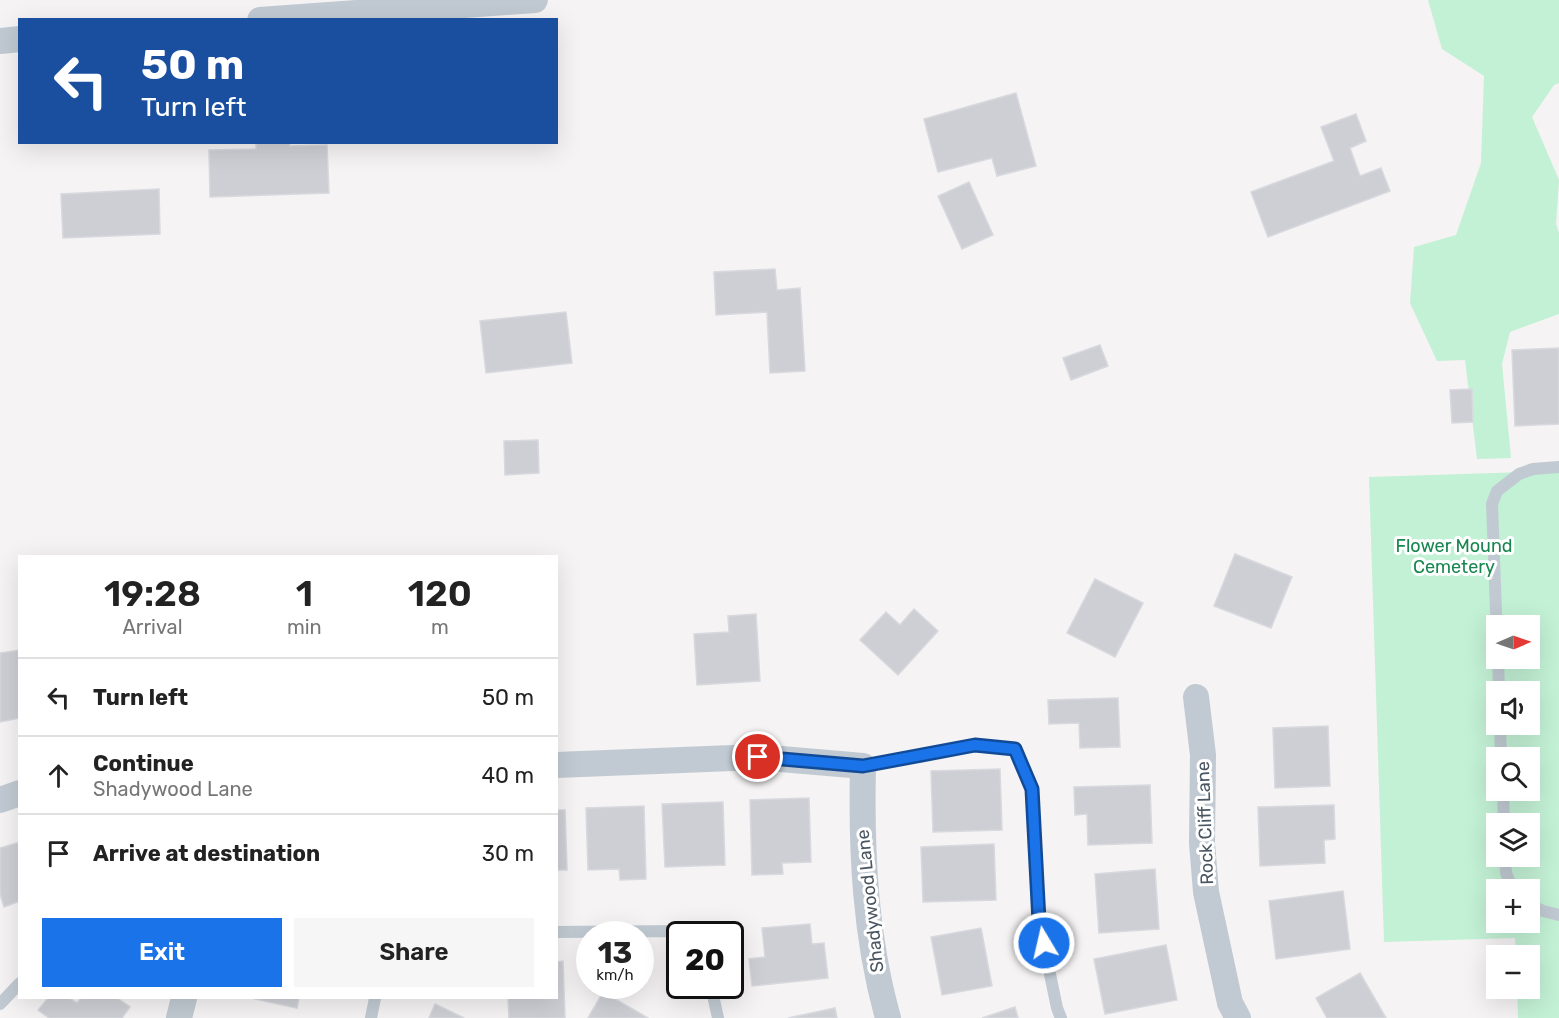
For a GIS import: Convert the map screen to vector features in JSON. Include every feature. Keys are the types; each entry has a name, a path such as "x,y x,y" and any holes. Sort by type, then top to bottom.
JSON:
{"street":[{"path":"288,18 535,0"},
{"path":"0,41 18,39"},
{"name":"Rock Cliff Lane","path":"1196,697 1203,755 1202,843 1206,892 1230,1003 1238,1018"},
{"path":"558,765 758,757 863,766"},
{"name":"Shadywood Lane","path":"863,766 862,816 865,880 879,982 888,1018"},
{"path":"0,800 18,794"},
{"path":"179,1018 184,999"}],"lane":[{"path":"1496,615 1492,504 1497,491 1519,474 1533,469 1559,466"},
{"path":"863,766 975,745 1015,749 1032,789 1039,921 1061,1018"},
{"path":"1540,910 1559,915"},
{"path":"558,932 666,931"},
{"path":"0,1004 18,985"},
{"path":"371,1018 375,999"},
{"path":"714,999 718,1018"}],"green space":[{"path":"1428,0 1559,0 1559,83 1554,85 1532,117 1559,180 1556,224 1559,233 1559,314 1510,332 1502,364 1511,458 1477,459 1465,360 1437,361 1410,303 1414,247 1456,235 1481,163 1484,76 1442,49"},
{"name":"Flower Mound Cemetery","path":"1559,471 1559,1018 1518,1018 1517,999 1540,999 1540,945 1515,945 1515,938 1384,942 1369,477"}],"building":[{"path":"1016,93 1036,166 997,176 992,158 938,172 924,119"},
{"path":"1356,114 1366,141 1350,148 1360,176 1381,168 1390,191 1268,237 1251,192 1334,161 1321,127"},
{"path":"256,144 327,145 329,193 210,197 209,150 256,149"},
{"path":"969,182 993,235 962,249 938,196"},
{"path":"159,189 160,234 63,238 61,194"},
{"path":"775,269 777,290 800,288 805,371 770,373 767,312 716,315 714,272"},
{"path":"566,312 572,363 486,373 480,321"},
{"path":"1100,345 1108,366 1071,380 1063,358"},
{"path":"1559,348 1559,424 1515,426 1512,350"},
{"path":"1472,389 1473,422 1452,423 1450,390"},
{"path":"538,440 539,473 505,475 504,441"},
{"path":"1235,554 1292,577 1271,628 1214,606"},
{"path":"1095,579 1143,603 1115,657 1067,633"},
{"path":"914,609 938,631 898,675 860,640 886,612 900,625"},
{"path":"756,614 760,681 697,685 694,634 729,632 728,616"},
{"path":"18,650 18,718 0,722 0,653"},
{"path":"1118,698 1120,747 1080,748 1079,723 1049,724 1048,700"},
{"path":"1328,726 1330,786 1275,788 1273,728"},
{"path":"1000,769 1002,830 933,832 931,771"},
{"path":"1150,785 1152,843 1088,845 1087,814 1075,815 1074,787"},
{"path":"809,798 811,862 782,863 783,874 752,875 750,800"},
{"path":"723,802 725,865 665,867 662,804"},
{"path":"1334,805 1335,839 1324,840 1325,863 1260,866 1258,807"},
{"path":"644,806 646,879 620,880 619,869 588,870 586,808"},
{"path":"558,810 565,810 567,870 558,870"},
{"path":"18,843 18,902 4,907 0,894 0,848"},
{"path":"994,844 996,900 923,902 921,847"},
{"path":"1155,869 1159,929 1099,933 1095,874"},
{"path":"1343,891 1350,949 1276,959 1269,901"},
{"path":"810,924 812,944 824,943 828,978 752,986 749,959 765,957 762,928"},
{"path":"981,928 992,986 942,995 931,937"},
{"path":"1166,945 1177,1000 1105,1014 1094,959"},
{"path":"563,961 565,1018 509,1018 508,999 558,999 558,962"},
{"path":"1360,973 1386,1018 1327,1018 1316,998"},
{"path":"47,999 71,999 77,1003 80,999 118,999 130,1007 122,1018 49,1018 38,1010"},
{"path":"256,999 299,999 297,1008"},
{"path":"599,999 615,999 648,1018 588,1018"},
{"path":"435,1004 464,1018 429,1018"},
{"path":"1015,1007 1018,1018 982,1018"},
{"path":"835,1008 837,1018 788,1018"}],"route":[{"path":"758,757 863,766 975,745 1015,749 1032,789 1039,921 1044,943"}]}
